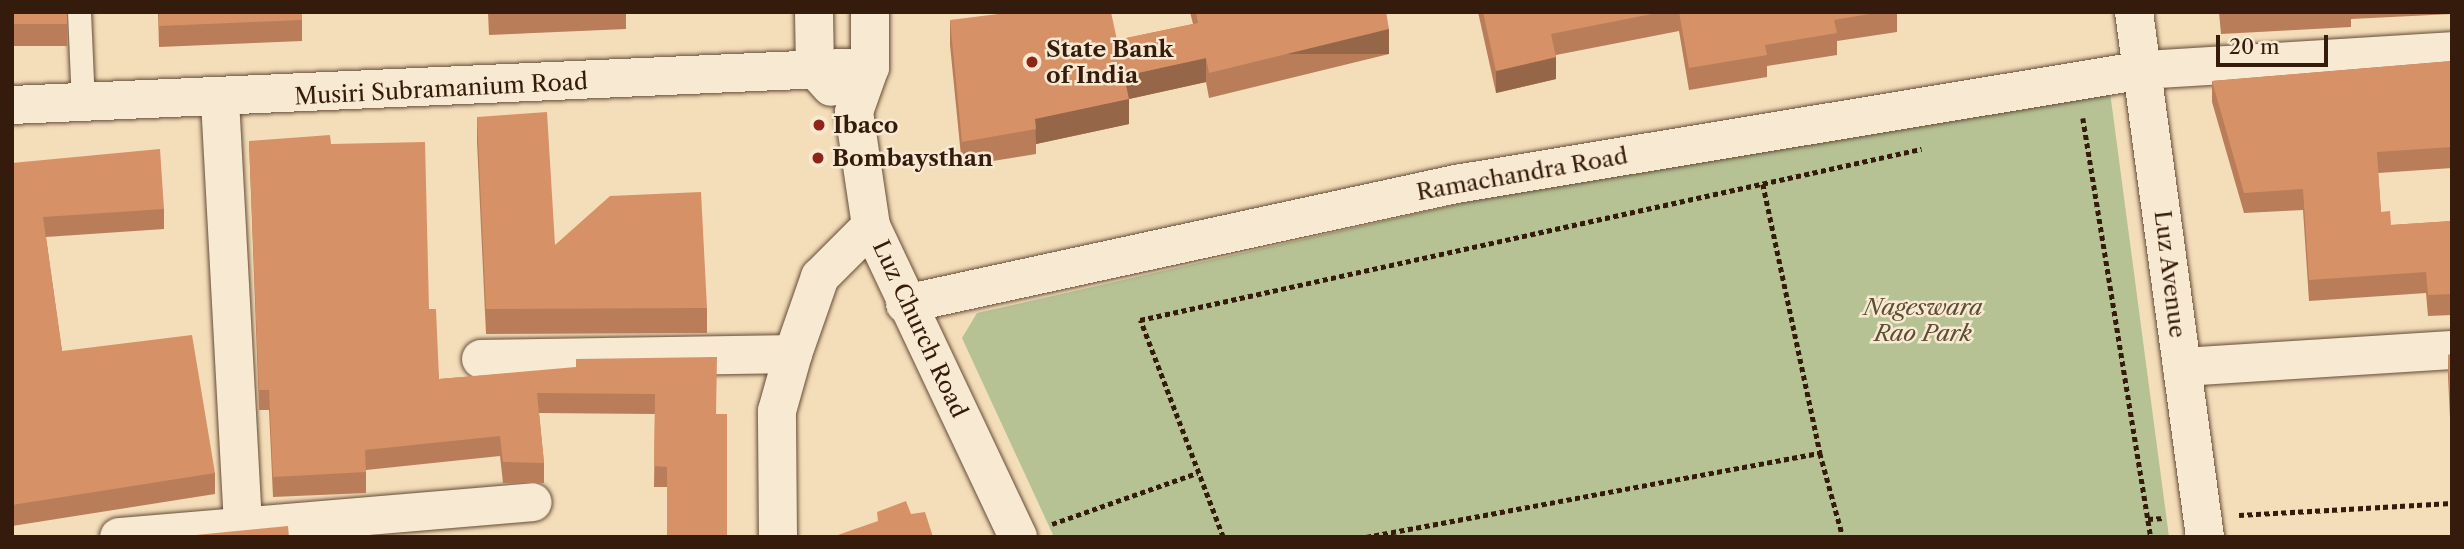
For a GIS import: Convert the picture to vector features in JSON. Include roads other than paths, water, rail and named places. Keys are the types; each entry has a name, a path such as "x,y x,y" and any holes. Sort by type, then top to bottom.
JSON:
{"street":[{"path":"814,12 815,69 854,112"},
{"name":"Luz Church Road","path":"870,12 870,67 854,112 872,226 905,304 1018,536"},
{"name":"Luz Avenue","path":"2134,12 2204,527"},
{"name":"Ramachandra Road","path":"905,304 1456,184 2144,70 2452,51"},
{"name":"Musiri Subramanium Road","path":"12,105 220,100 870,67"},
{"path":"220,100 243,522"},
{"path":"778,537 777,411 793,354 820,277 872,226"},
{"path":"2182,367 2452,350"},
{"path":"481,359 793,354"},
{"path":"119,537 243,522 533,502"}],"lane":[{"path":"79,12 83,102"}],"place":[{"name":"State Bank of India","path":"1032,62"},
{"name":"Ibaco","path":"819,125"},
{"name":"Bombaysthan","path":"818,158"}],"park label":[{"name":"Nageswara Rao Park","path":"1923,320"}]}
